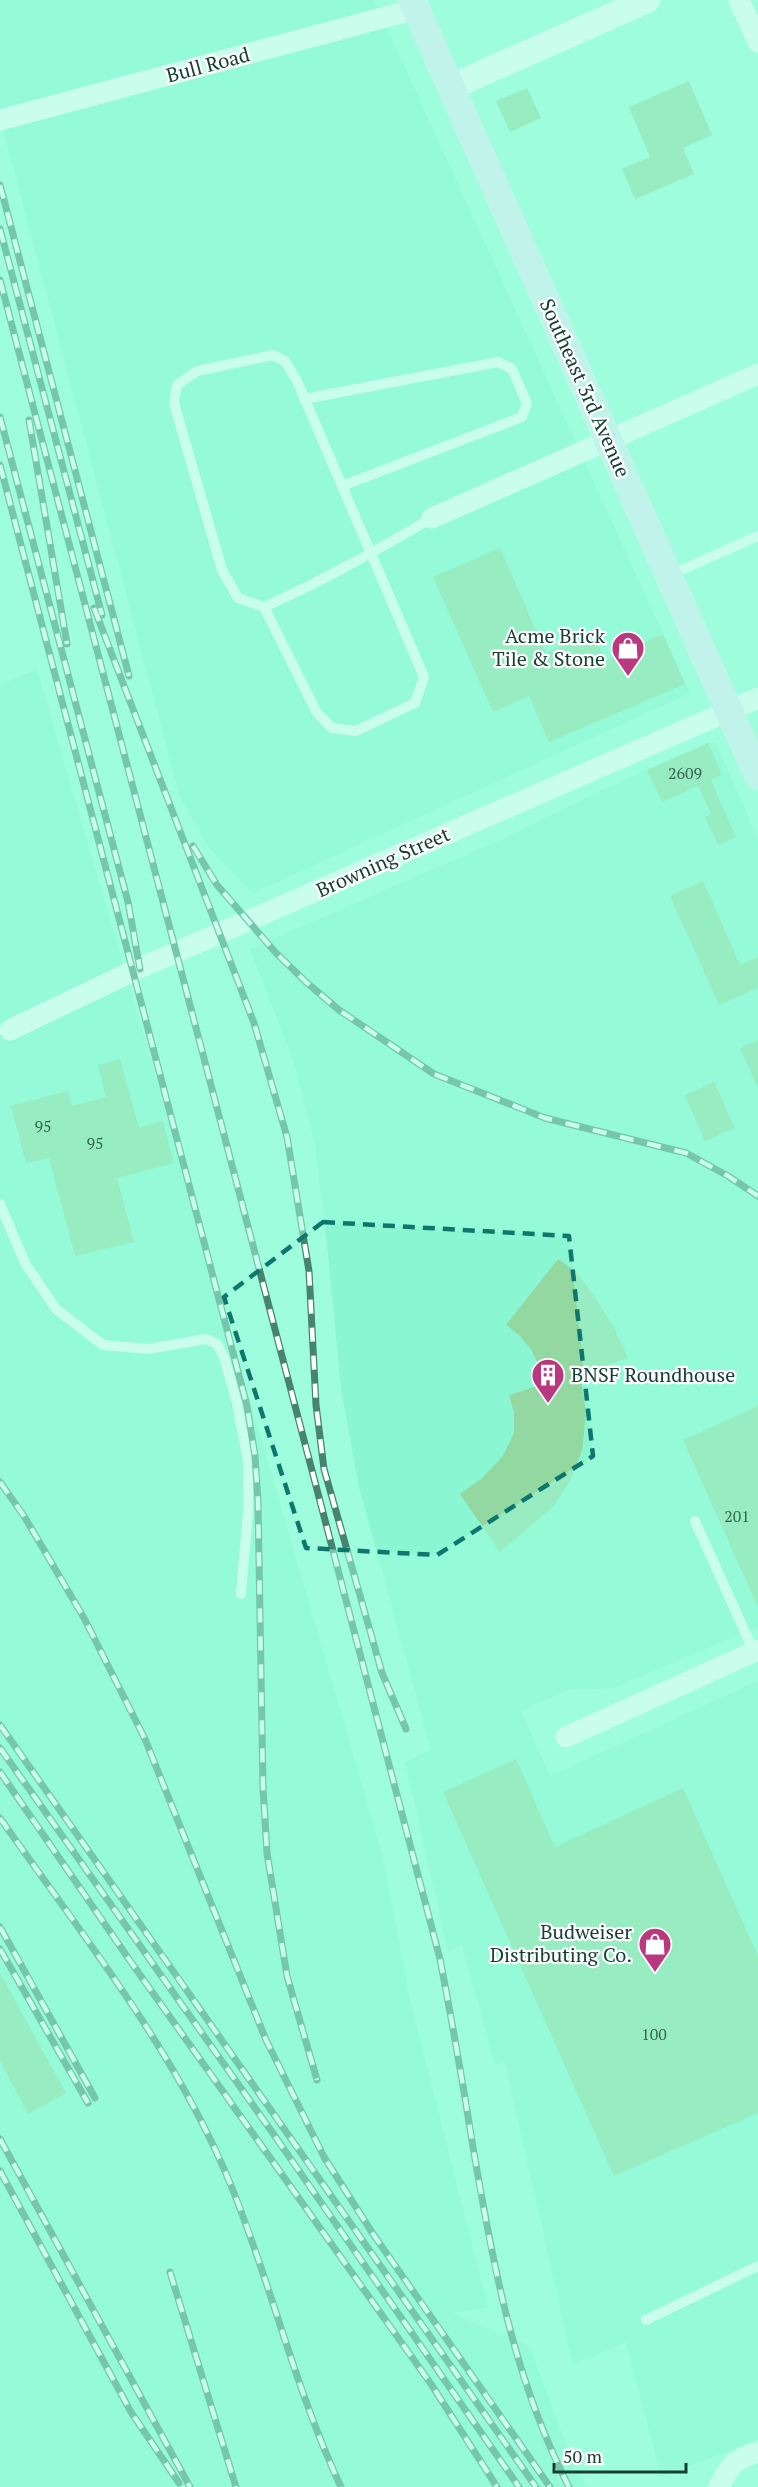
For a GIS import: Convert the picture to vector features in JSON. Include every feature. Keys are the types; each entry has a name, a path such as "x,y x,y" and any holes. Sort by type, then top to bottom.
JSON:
{"main road":[{"name":"Southeast 3rd Avenue","path":"414,4 758,776"}],"street":[{"path":"451,87 647,0"},
{"path":"739,0 758,42"},
{"name":"Bull Road","path":"0,120 414,4"},
{"path":"432,518 758,374"},
{"name":"Browning Street","path":"5,1032 133,971 758,698"},
{"path":"566,1737 756,1651"},
{"path":"719,2487 730,2465 743,2456 758,2452"}],"lane":[{"path":"264,607 317,713 332,728 356,731 415,703 424,677 370,553 304,399 285,362 273,355 197,371 177,385 174,403 222,570 238,598 264,607 304,590 370,553 432,518"},
{"path":"304,399 498,362 512,369 527,403 522,417 342,486"},
{"path":"668,576 758,536"},
{"path":"0,1204 25,1263 56,1309 103,1345 147,1349 206,1339 217,1344 224,1357 237,1403 248,1461 248,1512 241,1594"},
{"path":"695,1521 756,1651"},
{"path":"646,2320 758,2266"}],"highlighted area":[{"path":"323,1222 569,1236 593,1456 437,1555 306,1548 224,1297"}],"shaded area":[{"path":"0,0 374,0 690,693 253,893 210,849 180,797 0,118"},
{"path":"37,669 383,1857 408,1990 488,2308 451,2313 529,2346 576,2471 588,2487 0,2487 0,685"},
{"path":"708,743 716,743 758,839 758,1627 613,1688 567,1690 521,1711 550,1776 758,1681 758,2439 661,2477 626,2342 573,2365 505,2062 495,2065 462,1945 448,1951 405,1762 431,1750 359,1487 341,1389 315,1144 294,1062 250,949 503,839 605,789"}],"building":[{"path":"689,81 712,135 683,148 694,174 635,199 622,169 650,157 629,107"},
{"path":"527,88 541,118 510,132 496,101"},
{"path":"500,548 546,653 593,632 605,660 663,634 685,684 549,742 529,696 493,712 433,577"},
{"path":"708,743 722,775 711,780 736,837 718,845 705,817 711,814 698,786 662,802 647,770"},
{"path":"703,881 740,965 758,957 758,988 719,1005 670,896"},
{"path":"758,1040 758,1089 740,1048"},
{"path":"120,1059 139,1128 163,1121 174,1163 117,1178 134,1242 75,1256 49,1158 26,1163 11,1106 68,1091 72,1106 106,1097 98,1065"},
{"path":"714,1082 735,1128 705,1141 685,1095"},
{"name":"BNSF Roundhouse","path":"558,1259 576,1272 593,1294 613,1326 628,1358 580,1374 586,1412 582,1451 570,1481 554,1506 500,1552 460,1494 482,1478 503,1456 514,1433 514,1412 509,1395 547,1383 531,1349 506,1325"},
{"path":"758,1406 758,1607 683,1440"},
{"path":"516,1759 555,1847 683,1788 758,1956 758,2113 614,2176 443,1792"},
{"path":"0,1973 66,2093 28,2114 0,2061"}],"railway":[{"path":"0,185 129,676"},
{"path":"0,229 102,615"},
{"path":"0,280 440,1959 489,2235 508,2321 534,2405 569,2487"},
{"path":"0,417 128,902 140,969"},
{"path":"29,420 67,644"},
{"path":"0,465 247,1406 255,1456 258,1501 263,1787 267,1853 287,1976 317,2080"},
{"path":"94,608 254,1023 287,1137 309,1271 316,1405 324,1469 382,1673 406,1729"},
{"path":"193,846 217,885 276,953 306,982 339,1010 434,1074 545,1118 686,1153 758,1196"},
{"path":"0,1482 24,1516 84,1618 145,1739 266,2040 324,2157 373,2234 550,2487"},
{"path":"0,1725 536,2487"},
{"path":"0,1748 272,2132 519,2487"},
{"path":"0,1772 133,1965 431,2384 497,2487"},
{"path":"0,1818 125,1994 155,2040 208,2134 245,2221 296,2374 341,2487"},
{"path":"0,1927 95,2098"},
{"path":"0,1949 88,2103"},
{"path":"0,2139 190,2487"},
{"path":"0,2171 131,2412 179,2483"},
{"path":"170,2272 236,2487"}],"place":[{"name":"Acme Brick Tile & Stone","path":"628,677"},
{"name":"BNSF Roundhouse","path":"548,1404"},
{"name":"Budweiser Distributing Co.","path":"655,1973"}]}
